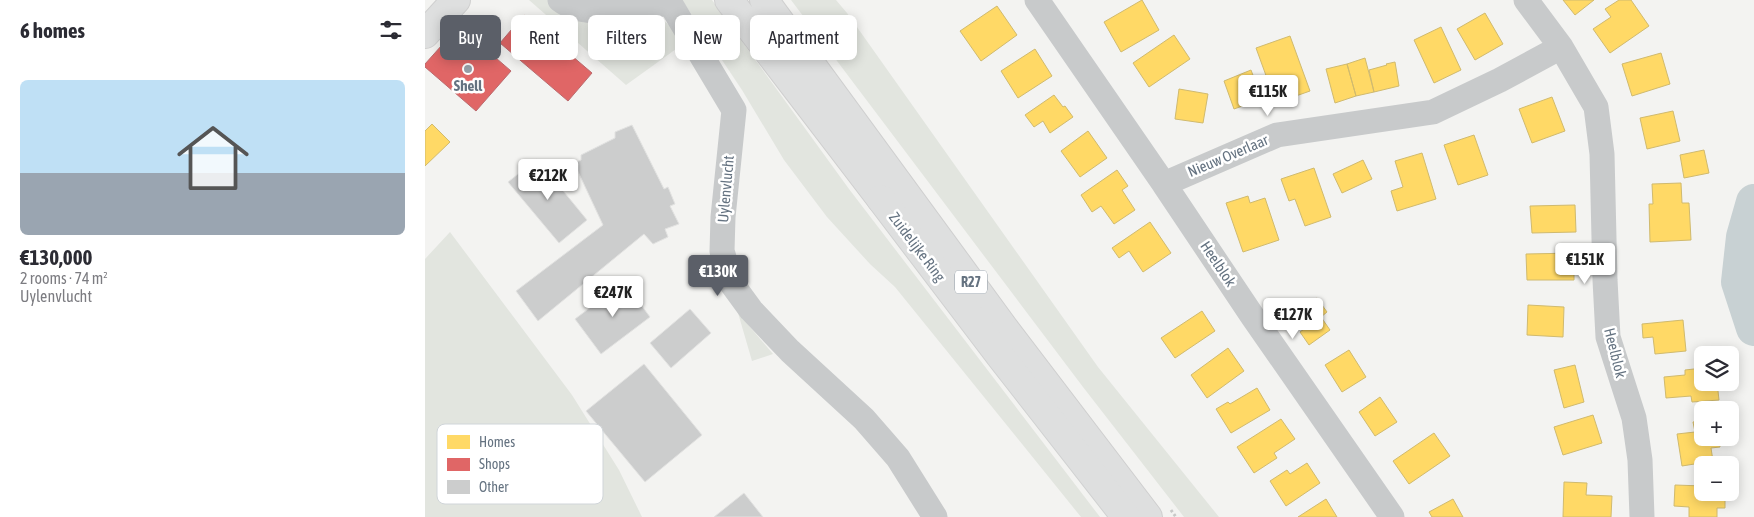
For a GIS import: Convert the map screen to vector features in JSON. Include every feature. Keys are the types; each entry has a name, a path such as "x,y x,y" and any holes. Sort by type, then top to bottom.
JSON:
{"main road":[{"path":"425,34 456,0"},
{"name":"Zuidelijke Ring","path":"729,0 1001,358 1126,517"},
{"name":"Zuidelijke Ring","path":"764,0 1004,328 1148,517"}],"street":[{"name":"Uylenvlucht","path":"560,0 581,10 603,11 670,3 735,110 723,217 722,250 732,284 751,310 789,352 864,419 898,458 935,517"},
{"path":"1037,0 1164,184"},
{"path":"1526,0 1561,47"},
{"name":"Nieuw Overlaar","path":"1164,184 1277,135 1433,112 1500,80 1561,47"},
{"name":"Heelblok","path":"1561,47 1596,107 1603,154 1608,337 1634,418 1640,460 1642,517"},
{"name":"Heelblok","path":"1164,184 1253,317 1392,517"}],"shaded area":[{"path":"529,0 551,0 650,15 588,15 588,52 578,43 578,15 546,15"},
{"path":"682,0 712,0 723,15 692,15"},
{"path":"791,0 836,0 848,15 802,15"},
{"path":"665,22 675,32 675,50 665,57"},
{"path":"857,27 1098,367 1219,517 1184,517 1083,387 836,60 857,60"},
{"path":"740,39 750,52 750,60 755,60 849,189 1100,517 1081,517 895,287 870,264 827,217 784,160 722,60 740,60"},
{"path":"597,60 661,60 626,85"},
{"path":"450,232 572,395 590,424 437,424 437,504 603,504 603,444 619,470 642,517 425,517 425,259"},
{"path":"736,306 750,327 773,354 752,361"}],"building: Homes":[{"path":"1142,0 1159,30 1121,52 1104,22"},
{"path":"1563,0 1594,0 1575,15"},
{"path":"1619,0 1631,0 1649,26 1610,53 1593,29 1611,17 1605,9"},
{"path":"997,6 1017,35 981,61 960,31"},
{"path":"1485,13 1503,44 1475,60 1457,29"},
{"path":"1441,27 1461,70 1434,83 1414,40"},
{"path":"1174,35 1190,59 1149,87 1133,63"},
{"path":"1290,36 1310,91 1276,103 1256,48"},
{"path":"1035,49 1052,76 1018,98 1001,71"},
{"path":"1661,53 1670,84 1632,96 1622,64"},
{"path":"1365,58 1374,92 1356,96 1347,64"},
{"path":"1395,62 1399,86 1374,92 1369,70"},
{"path":"1347,64 1356,96 1335,103 1326,69"},
{"path":"1251,70 1262,99 1234,109 1224,81"},
{"path":"1179,89 1208,94 1203,123 1175,119"},
{"path":"1054,95 1073,117 1050,133 1043,121 1034,127 1025,115"},
{"path":"1552,97 1565,131 1532,143 1519,109"},
{"path":"1673,111 1680,141 1647,149 1640,118"},
{"path":"432,124 450,142 425,166 425,131"},
{"path":"1088,131 1107,158 1080,177 1061,151"},
{"path":"1474,135 1488,175 1458,185 1444,145"},
{"path":"1704,150 1709,173 1684,178 1680,155"},
{"path":"1422,153 1436,199 1397,211 1391,191 1403,187 1395,161"},
{"path":"1363,160 1372,179 1342,193 1333,174"},
{"path":"1314,168 1331,217 1305,226 1295,199 1289,201 1281,179"},
{"path":"1117,170 1128,186 1122,190 1135,210 1114,224 1101,206 1092,212 1081,195"},
{"path":"1681,183 1682,203 1689,203 1691,240 1650,242 1649,204 1653,204 1652,184"},
{"path":"1248,196 1250,203 1265,198 1279,240 1243,252 1226,203"},
{"path":"1575,205 1576,232 1532,233 1530,206"},
{"path":"1150,222 1171,253 1143,272 1129,251 1119,258 1112,248"},
{"path":"1574,253 1574,280 1527,280 1526,254"},
{"path":"1317,298 1327,312 1321,317 1330,330 1309,345 1300,332 1304,329 1294,315"},
{"path":"1528,305 1564,307 1563,337 1527,335"},
{"path":"1202,311 1215,331 1175,358 1161,338"},
{"path":"1683,320 1686,351 1655,354 1653,337 1643,338 1642,324"},
{"path":"1228,348 1244,371 1207,398 1191,375"},
{"path":"1349,350 1366,377 1342,392 1325,365"},
{"path":"1575,365 1584,402 1564,408 1554,370"},
{"path":"1694,369 1694,391 1718,391 1719,400 1692,402 1691,396 1666,398 1664,377 1685,375 1685,370"},
{"path":"1257,388 1270,410 1231,433 1216,409 1228,402 1230,404"},
{"path":"1380,397 1397,422 1375,436 1359,412"},
{"path":"1593,415 1602,443 1563,455 1554,427"},
{"path":"1281,419 1295,439 1274,453 1277,458 1254,473 1237,447"},
{"path":"1694,432 1694,446 1720,447 1711,448 1712,456 1694,456 1694,464 1682,466 1677,434"},
{"path":"1434,433 1450,456 1409,484 1393,461"},
{"path":"1307,463 1320,483 1286,506 1270,481 1287,470 1290,474"},
{"path":"1564,482 1587,483 1586,495 1612,496 1611,517 1563,517"},
{"path":"1675,485 1694,486 1694,501 1725,501 1725,508 1717,508 1717,517 1689,517 1689,507 1674,506"},
{"path":"1326,499 1337,517 1298,517"},
{"path":"1453,499 1463,517 1432,517 1429,512"}],"building: Shops":[{"path":"511,30 511,52 501,42"},
{"name":"Shell","path":"440,47 440,60 498,60 511,71 476,111 425,67 425,64"},
{"path":"520,60 577,60 592,73 568,101"}],"building: Other":[{"path":"632,125 664,189 668,187 675,204 670,206 679,224 665,229 668,237 653,244 644,234 538,321 516,291 603,225 574,163 581,160 581,155 615,138 615,132"},
{"path":"537,159 587,220 559,243 508,182"},
{"path":"624,282 650,317 601,354 575,319"},
{"path":"690,309 711,333 671,368 650,343"},
{"path":"644,364 702,435 645,482 603,431 603,424 597,424 586,411"},
{"path":"744,493 763,517 714,517"}],"waterway":[{"path":"1754,202 1744,237 1739,282 1754,328"}],"place":[{"name":"Shell","path":"468,69"}]}
